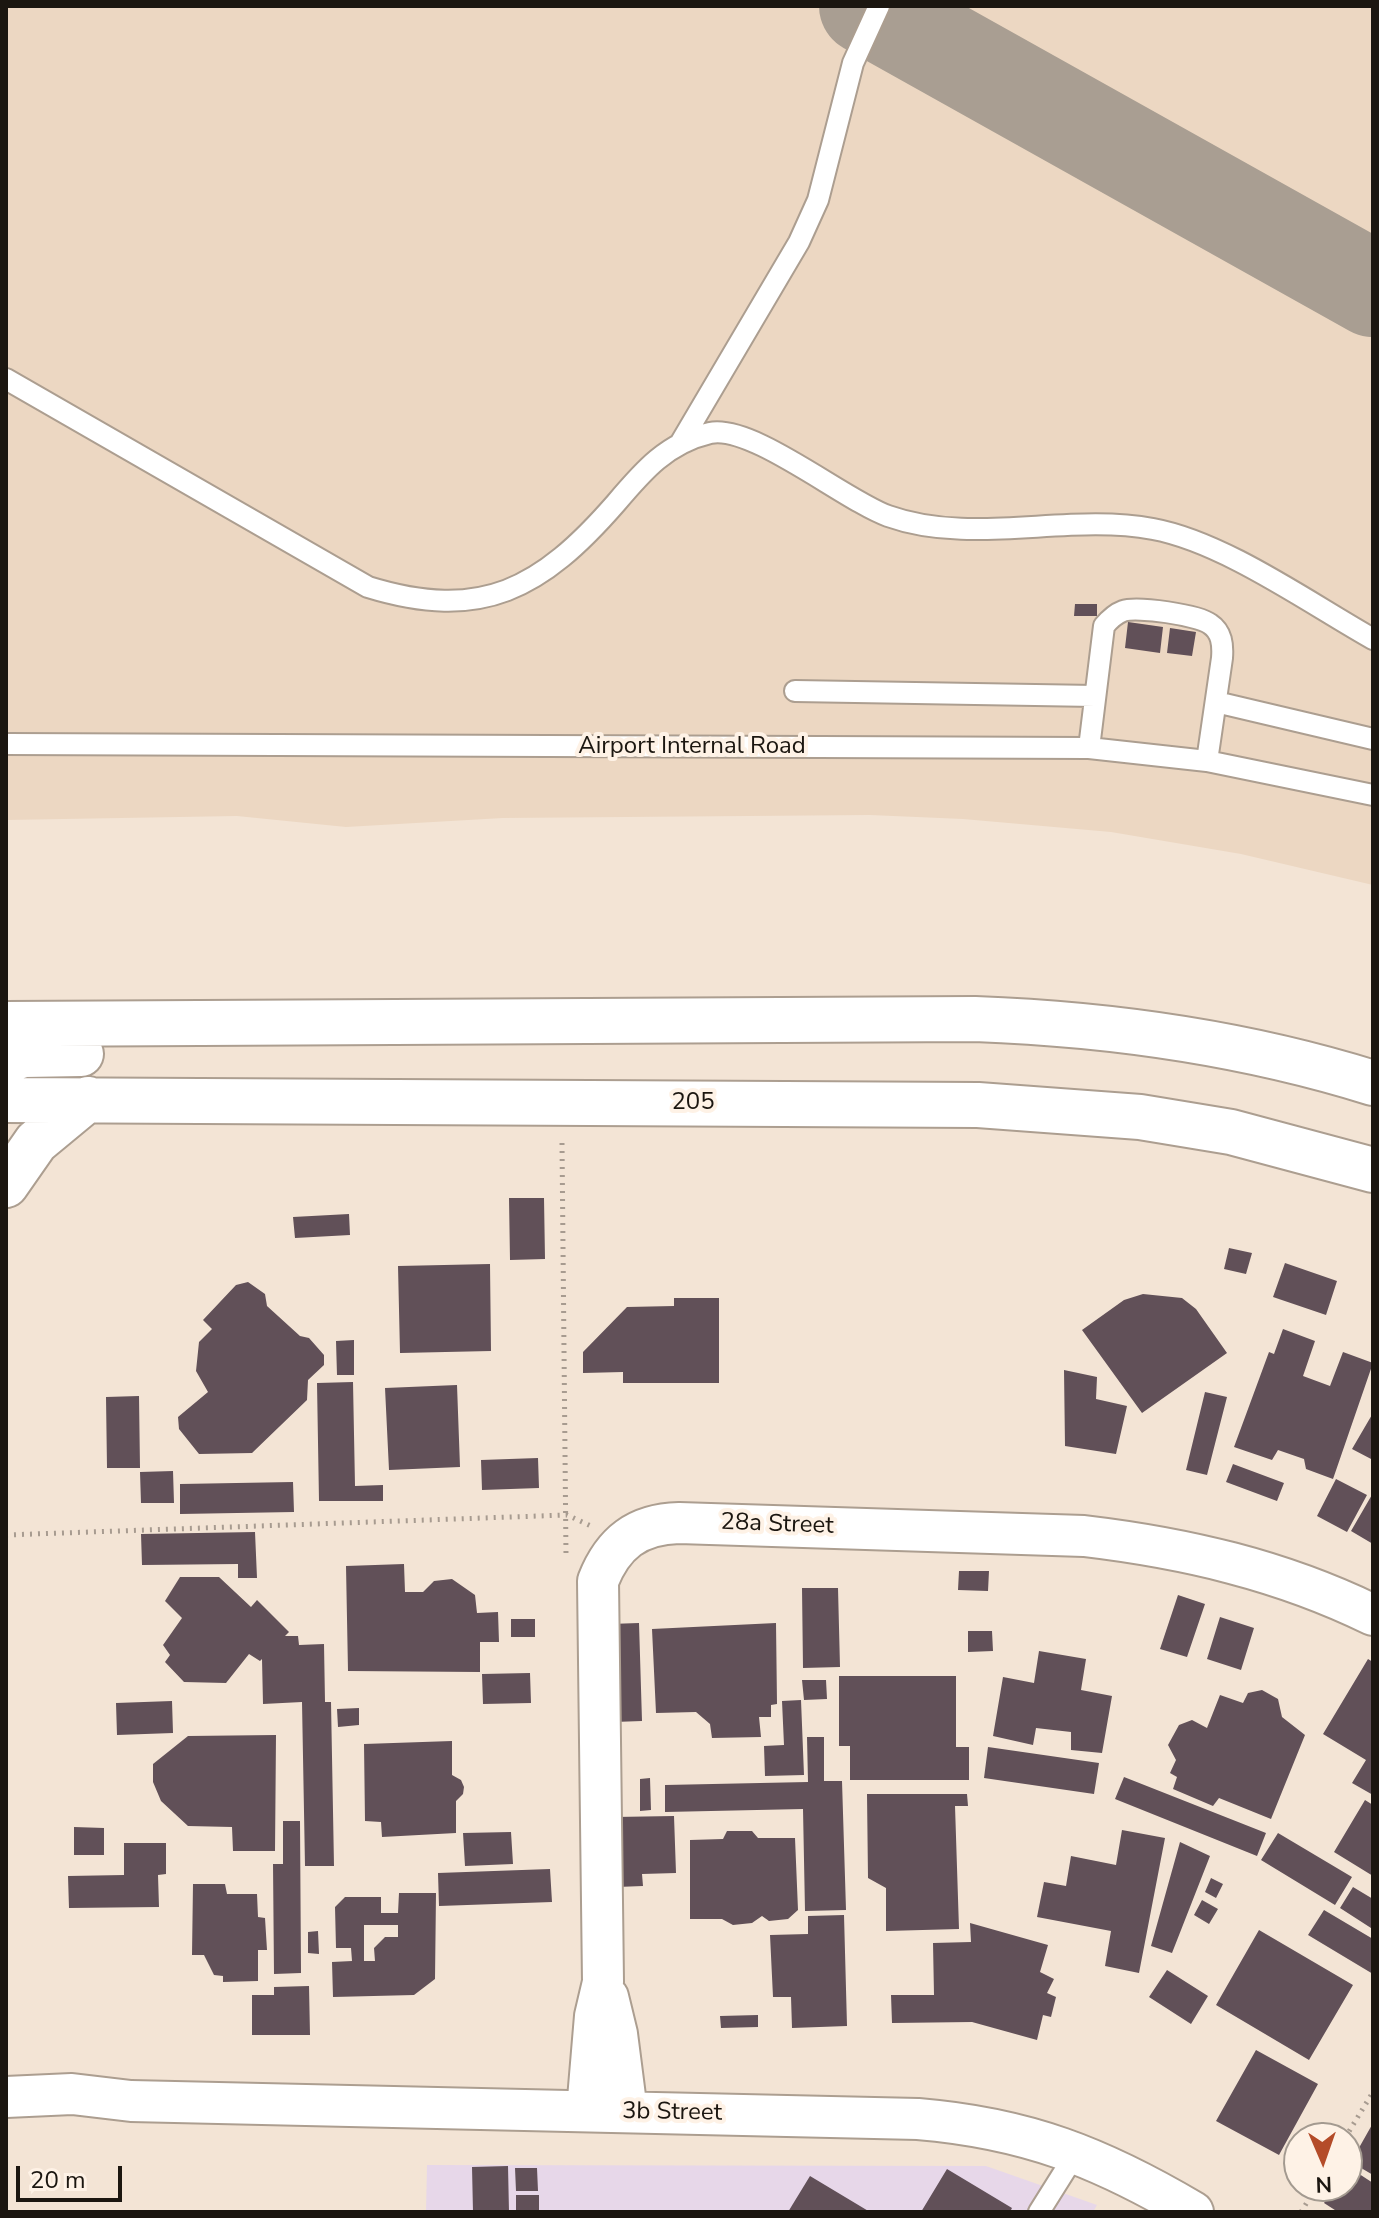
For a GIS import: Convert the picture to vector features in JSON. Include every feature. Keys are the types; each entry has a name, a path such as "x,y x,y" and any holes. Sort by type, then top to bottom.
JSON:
{"street":[{"path":"6,1061 24,1055 257,1052 294,1046 367,1022"},
{"path":"6,1024 1052,1022 1142,1030 1224,1044 1306,1062 1373,1083"},
{"path":"6,1185 36,1142 88,1099"},
{"name":"205","path":"6,1100 978,1105 1057,1109 1140,1117 1231,1132 1373,1170"},
{"name":"28a Street","path":"623,1540 640,1529 679,1523 1084,1536 1148,1544 1221,1559 1286,1578 1373,1615"},
{"path":"623,1540 607,1558 598,1581 596,1604 603,1982 617,2034 627,2112"},
{"path":"587,2111 595,2016 603,1982"},
{"name":"3b Street","path":"6,2097 72,2094 131,2101 974,2123 1036,2137 1076,2153 1131,2176 1193,2212"},
{"name":"3b Street","path":"6,2122 131,2101"}],"lane":[{"path":"681,442 799,242 818,200 853,63 879,6"},
{"path":"6,379 368,587 404,598 443,602 480,599 517,587 550,569 579,545 650,464 681,442 715,432 742,438 775,452 860,505 891,518 924,525 1150,528 1183,536 1213,549 1373,639"},
{"path":"1089,748 1104,626 1122,611 1133,609 1197,618 1218,631 1223,644 1207,761"},
{"path":"795,691 1095,696"},
{"path":"1216,702 1373,739"},
{"name":"Airport Internal Road","path":"6,744 1089,748 1207,761 1304,778 1373,795"},
{"path":"1039,2212 1076,2153"}],"path":[{"path":"562,1102 566,1562"},
{"path":"6,1535 567,1515 623,1540"},
{"path":"1355,2122 1373,2092"}],"shaded area":[{"path":"6,6 1373,6 1373,885 1241,854 1111,832 963,819 870,815 503,818 346,827 237,816 6,820"},
{"path":"427,2165 986,2166 1097,2205 1093,2212 426,2212"}],"building":[{"path":"1075,604 1097,604 1097,616 1074,616"},
{"path":"1128,622 1163,627 1160,653 1125,648"},
{"path":"1170,628 1196,632 1192,656 1167,653"},
{"path":"509,1198 544,1198 545,1259 510,1260"},
{"path":"349,1214 350,1235 295,1238 293,1217"},
{"path":"1229,1248 1252,1253 1246,1274 1224,1269"},
{"path":"1285,1263 1337,1281 1326,1315 1273,1297"},
{"path":"490,1264 491,1351 400,1353 398,1266"},
{"path":"248,1282 265,1294 267,1306 300,1336 309,1338 324,1355 324,1365 308,1380 307,1400 252,1453 199,1454 179,1429 178,1417 208,1392 196,1371 199,1342 212,1329 203,1320 236,1285"},
{"path":"1143,1294 1182,1298 1196,1309 1227,1353 1142,1413 1082,1330 1124,1300"},
{"path":"674,1298 719,1298 719,1383 623,1383 623,1372 583,1373 583,1352 627,1307 674,1306"},
{"path":"1283,1329 1315,1341 1303,1376 1330,1386 1343,1352 1373,1363 1333,1479 1306,1469 1304,1459 1278,1450 1272,1460 1234,1447 1269,1352 1274,1354"},
{"path":"354,1340 354,1375 337,1375 336,1341"},
{"path":"1064,1370 1097,1377 1096,1399 1127,1406 1116,1454 1065,1446"},
{"path":"353,1382 355,1486 383,1485 383,1501 319,1501 317,1383"},
{"path":"457,1385 460,1467 389,1470 385,1388"},
{"path":"1205,1392 1227,1397 1207,1475 1186,1470"},
{"path":"139,1396 140,1468 107,1468 106,1397"},
{"path":"1373,1413 1373,1460 1352,1449"},
{"path":"538,1458 539,1488 482,1490 481,1460"},
{"path":"1233,1464 1284,1483 1277,1501 1226,1482"},
{"path":"173,1471 174,1503 141,1503 140,1472"},
{"path":"1336,1479 1367,1495 1347,1532 1317,1516"},
{"path":"293,1482 294,1512 180,1514 180,1484"},
{"path":"1373,1493 1373,1544 1351,1531"},
{"path":"255,1532 257,1578 238,1578 238,1564 142,1565 141,1534"},
{"path":"404,1564 405,1592 423,1592 434,1581 452,1579 475,1595 477,1613 498,1612 499,1642 480,1642 480,1672 348,1671 346,1566"},
{"path":"959,1571 989,1571 988,1591 958,1590"},
{"path":"180,1577 219,1577 251,1607 257,1600 289,1632 285,1636 298,1636 299,1645 324,1644 325,1702 331,1702 334,1866 305,1866 302,1702 263,1704 262,1659 260,1661 249,1654 226,1683 184,1682 165,1662 170,1655 163,1645 182,1618 165,1601"},
{"path":"802,1588 838,1588 840,1667 803,1668"},
{"path":"1178,1595 1205,1604 1187,1657 1160,1649"},
{"path":"1220,1617 1254,1628 1241,1670 1207,1659"},
{"path":"511,1619 535,1619 535,1637 511,1637"},
{"path":"639,1623 642,1721 614,1722 610,1624"},
{"path":"776,1623 777,1704 771,1705 771,1717 759,1717 761,1737 712,1738 710,1724 696,1712 656,1713 652,1629"},
{"path":"968,1631 992,1631 993,1651 968,1652"},
{"path":"1039,1651 1086,1659 1081,1690 1112,1696 1102,1753 1071,1750 1071,1732 1036,1728 1033,1745 993,1736 1003,1677 1034,1683"},
{"path":"1368,1659 1373,1662 1373,1795 1352,1783 1366,1760 1323,1734"},
{"path":"530,1673 531,1703 483,1704 482,1674"},
{"path":"839,1676 956,1676 956,1747 969,1747 969,1780 850,1780 850,1746 839,1746"},
{"path":"802,1680 826,1680 827,1699 804,1700"},
{"path":"1262,1690 1278,1699 1282,1717 1305,1735 1271,1819 1219,1798 1213,1806 1173,1789 1177,1777 1170,1773 1176,1760 1168,1745 1179,1725 1192,1720 1207,1728 1220,1695 1243,1703 1248,1693"},
{"path":"801,1700 804,1775 765,1776 764,1746 784,1745 782,1701"},
{"path":"172,1701 173,1733 117,1735 116,1703"},
{"path":"359,1708 359,1725 338,1727 337,1709"},
{"path":"276,1735 275,1851 233,1851 232,1827 188,1826 161,1801 153,1782 153,1764 188,1736"},
{"path":"807,1737 824,1737 824,1781 842,1781 846,1910 805,1911 803,1809 665,1812 665,1785 808,1782"},
{"path":"452,1741 452,1775 461,1780 464,1787 463,1794 456,1801 456,1833 382,1837 381,1822 365,1821 364,1744"},
{"path":"988,1747 1099,1763 1094,1794 984,1778"},
{"path":"1124,1777 1266,1833 1257,1856 1115,1799"},
{"path":"650,1778 651,1810 640,1811 640,1779"},
{"path":"867,1794 967,1794 968,1806 955,1806 959,1929 886,1931 886,1888 868,1878"},
{"path":"1365,1800 1373,1805 1373,1876 1334,1852"},
{"path":"674,1816 676,1873 642,1874 643,1886 617,1887 615,1817"},
{"path":"283,1821 300,1821 301,1973 274,1974 273,1864 283,1864"},
{"path":"74,1827 104,1828 104,1855 74,1855"},
{"path":"1122,1830 1165,1838 1139,1973 1105,1966 1111,1931 1037,1917 1044,1882 1066,1886 1071,1856 1116,1865"},
{"path":"727,1831 752,1831 758,1838 795,1838 798,1910 788,1919 769,1921 762,1916 752,1923 733,1925 722,1919 690,1919 690,1840 723,1839"},
{"path":"511,1832 513,1864 465,1866 463,1833"},
{"path":"1278,1833 1352,1877 1335,1905 1261,1860"},
{"path":"1180,1842 1210,1856 1172,1953 1151,1946"},
{"path":"124,1843 166,1843 166,1874 158,1875 159,1907 69,1908 68,1876 124,1875"},
{"path":"550,1869 552,1902 439,1906 438,1873"},
{"path":"1211,1878 1223,1884 1216,1898 1205,1892"},
{"path":"193,1884 225,1884 227,1894 257,1894 258,1917 265,1918 267,1950 258,1950 258,1981 223,1982 223,1976 214,1975 204,1955 192,1955"},
{"path":"1353,1887 1373,1899 1371,1928 1340,1908"},
{"path":"399,1893 436,1893 435,1979 414,1995 333,1997 332,1962 352,1961 351,1948 336,1948 335,1907 345,1897 381,1897 381,1913 398,1913","holes":["364,1925 398,1925 398,1937 385,1937 374,1948 375,1961 364,1961"]},
{"path":"1202,1900 1218,1909 1209,1924 1194,1915"},
{"path":"1324,1910 1373,1939 1373,1974 1308,1935"},
{"path":"844,1915 847,2026 792,2028 791,1997 773,1997 770,1935 808,1934 808,1916"},
{"path":"970,1923 1048,1945 1040,1972 1054,1979 1047,1993 1056,1997 1051,2017 1043,2015 1037,2040 972,2022 892,2023 891,1995 934,1995 933,1943 971,1942"},
{"path":"1259,1930 1353,1985 1309,2060 1216,2005"},
{"path":"318,1931 319,1954 308,1953 308,1932"},
{"path":"1167,1970 1208,1996 1191,2024 1149,1997"},
{"path":"309,1986 310,2035 252,2035 252,1995 274,1995 274,1987"},
{"path":"758,2015 758,2027 721,2028 720,2016"},
{"path":"1256,2050 1318,2084 1297,2122 1283,2122 1283,2148 1279,2155 1216,2121"},
{"path":"1373,2123 1373,2175 1363,2169 1363,2141"},
{"path":"508,2166 509,2212 473,2212 472,2167"},
{"path":"515,2168 537,2168 538,2191 516,2191"},
{"path":"947,2169 1012,2208 1010,2212 921,2212"},
{"path":"810,2176 870,2212 788,2212"},
{"path":"1363,2176 1373,2183 1373,2212 1338,2212 1324,2203 1363,2202"},
{"path":"516,2195 539,2195 539,2212 516,2212"}],"taxiway":[{"path":"867,6 1373,289"}]}
